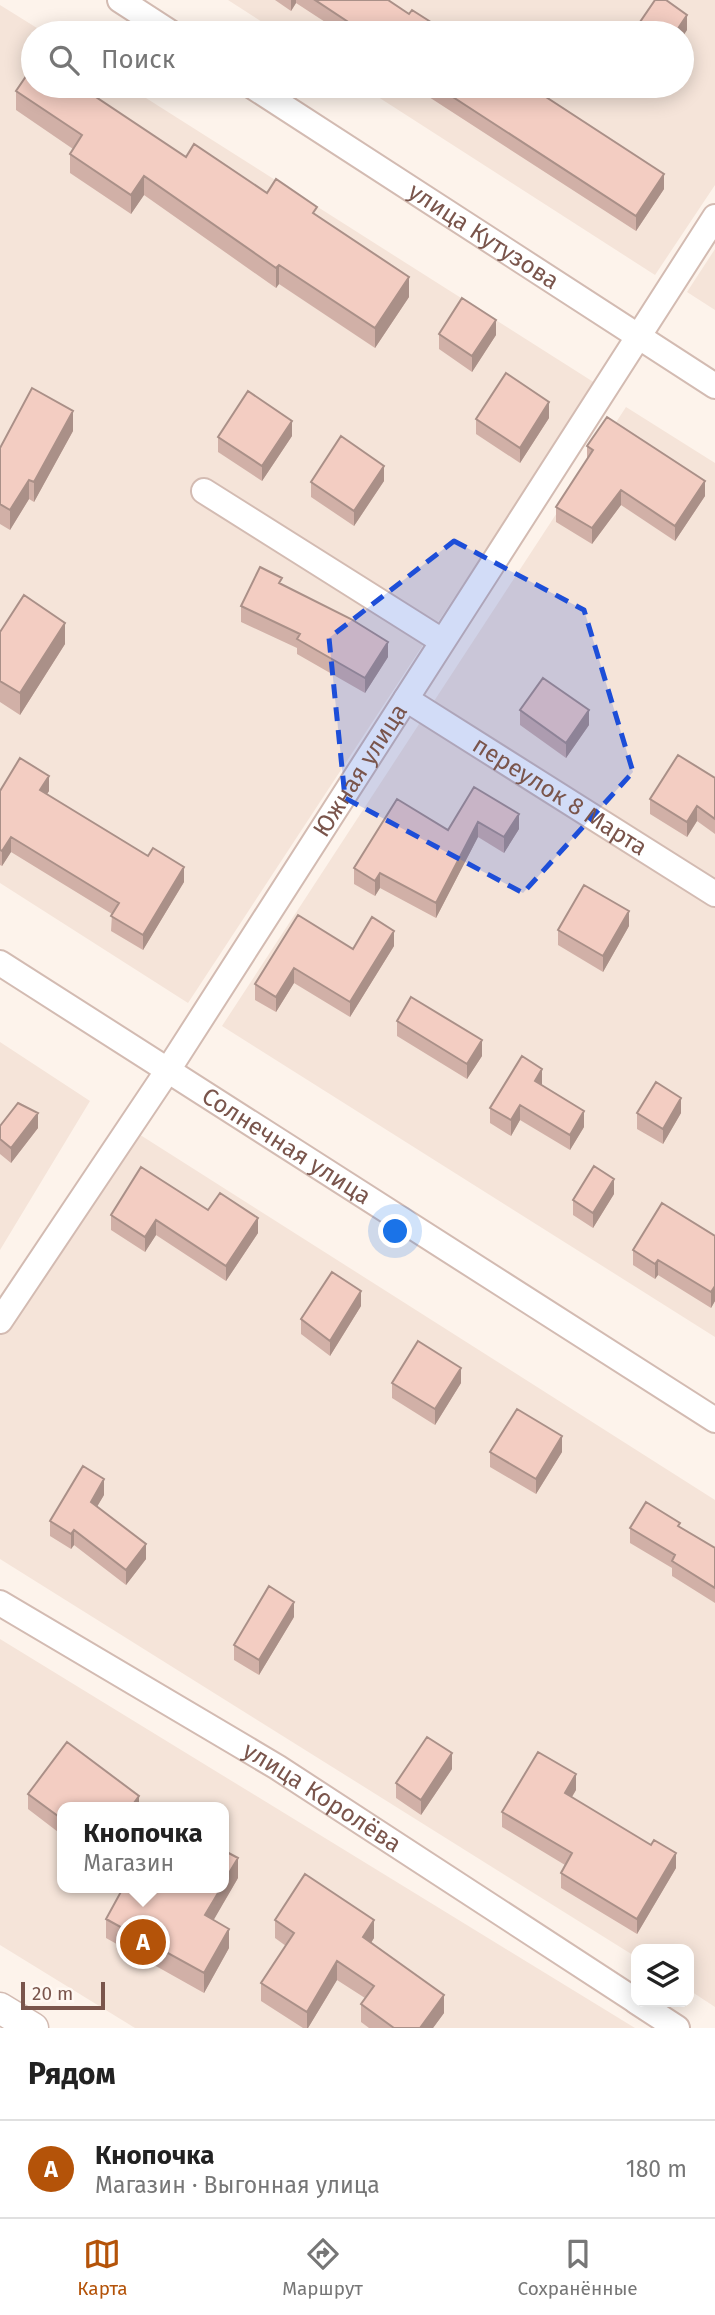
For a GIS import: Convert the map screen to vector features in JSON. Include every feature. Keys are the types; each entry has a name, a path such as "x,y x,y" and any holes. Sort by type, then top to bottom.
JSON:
{"street":[{"path":"127,2 154,21"},
{"name":"улица Кутузова","path":"271,98 715,386"},
{"name":"Южная улица","path":"0,1321 168,1070 715,218"},
{"path":"204,491 442,641"},
{"name":"переулок 8 Марта","path":"406,699 715,894"},
{"name":"Солнечная улица","path":"0,962 715,1420"},
{"name":"улица Королёва","path":"0,1603 277,1768 631,1998"},
{"name":"улица Королёва","path":"645,2007 677,2028"},
{"path":"0,2008 33,2028"}],"highlighted area":[{"path":"454,541 584,610 633,772 523,893 345,798 329,638"}],"shaded area":[{"path":"228,0 715,0 715,185 655,275 380,98 694,98 694,21 260,21"},
{"path":"0,5 26,21 21,21 21,98 146,98 595,383 188,1003 0,883"},
{"path":"715,249 715,310 687,292"},
{"path":"626,407 715,463 715,1337 222,1026"},
{"path":"0,1042 90,1101 0,1250"},
{"path":"123,1124 715,1500 715,2007 694,1993 694,1944 631,1944 631,1954 0,1559 0,1329"},
{"path":"0,1639 635,2028 135,2028 0,1945"}],"building":[{"path":"315,0 388,0 409,14 412,10 429,21 347,21"},
{"path":"655,0 666,0 687,15 683,21 641,21"},
{"path":"26,98 98,98 186,157 194,144 267,193 276,179 317,207 313,213 409,277 375,328 279,265 276,268 144,176 131,195 70,154 82,135"},
{"path":"454,98 547,98 664,174 636,216"},
{"path":"462,298 496,320 472,356 439,334"},
{"path":"506,373 549,402 520,448 476,419"},
{"path":"32,388 73,411 34,482 29,480 10,510 0,504 0,448"},
{"path":"248,391 292,421 262,466 218,437"},
{"path":"607,417 705,481 675,526 621,490 592,528 556,507 593,450 587,446"},
{"path":"341,436 384,466 354,511 311,482"},
{"path":"260,567 282,578 279,583 351,619 388,642 365,678 297,639 300,634 241,606"},
{"path":"24,595 65,623 20,693 0,681 0,632"},
{"path":"543,678 589,710 566,743 520,710"},
{"path":"678,755 715,778 715,819 697,806 687,822 650,799"},
{"path":"20,758 49,776 40,790 148,856 153,848 184,867 143,935 111,916 119,903 11,837 2,851 0,850 0,791"},
{"path":"474,787 519,814 504,837 478,822 436,903 380,873 375,881 354,868 397,799 448,830"},
{"path":"584,885 629,911 603,956 558,930"},
{"path":"298,915 353,949 372,917 394,931 350,1002 294,968 276,997 255,984"},
{"path":"411,997 482,1040 467,1064 397,1021"},
{"path":"522,1056 542,1069 535,1081 584,1111 570,1135 520,1105 511,1120 490,1108"},
{"path":"656,1082 681,1098 663,1129 637,1113"},
{"path":"18,1103 38,1113 11,1148 0,1139 0,1126"},
{"path":"594,1166 614,1179 593,1213 573,1200"},
{"path":"141,1167 208,1210 220,1193 258,1218 226,1266 156,1220 145,1237 111,1215"},
{"path":"662,1203 715,1236 715,1286 711,1292 658,1260 655,1264 633,1250"},
{"path":"332,1272 361,1291 330,1341 301,1319"},
{"path":"418,1341 461,1368 435,1409 392,1383"},
{"path":"517,1409 562,1436 536,1479 490,1452"},
{"path":"83,1466 104,1479 91,1502 146,1544 126,1570 74,1530 71,1534 50,1521"},
{"path":"646,1502 680,1523 678,1526 715,1548 715,1588 672,1561 675,1555 630,1528"},
{"path":"269,1586 294,1602 259,1660 234,1645"},
{"path":"427,1737 452,1753 421,1800 396,1783"},
{"path":"67,1742 139,1796 135,1802 57,1802 57,1815 28,1794"},
{"path":"538,1752 576,1774 565,1793 651,1845 654,1840 676,1853 637,1919 561,1873 572,1853 502,1812"},
{"path":"229,1853 238,1858 229,1873"},
{"path":"305,1874 374,1920 363,1937 444,1995 420,2028 394,2028 361,2004 374,1986 337,1961 307,2012 261,1983 294,1933 275,1920"},
{"path":"120,1893 218,1893 205,1915 229,1929 204,1973 106,1919"}],"place":[{"name":"Кнопочка","path":"143,1942"}]}
